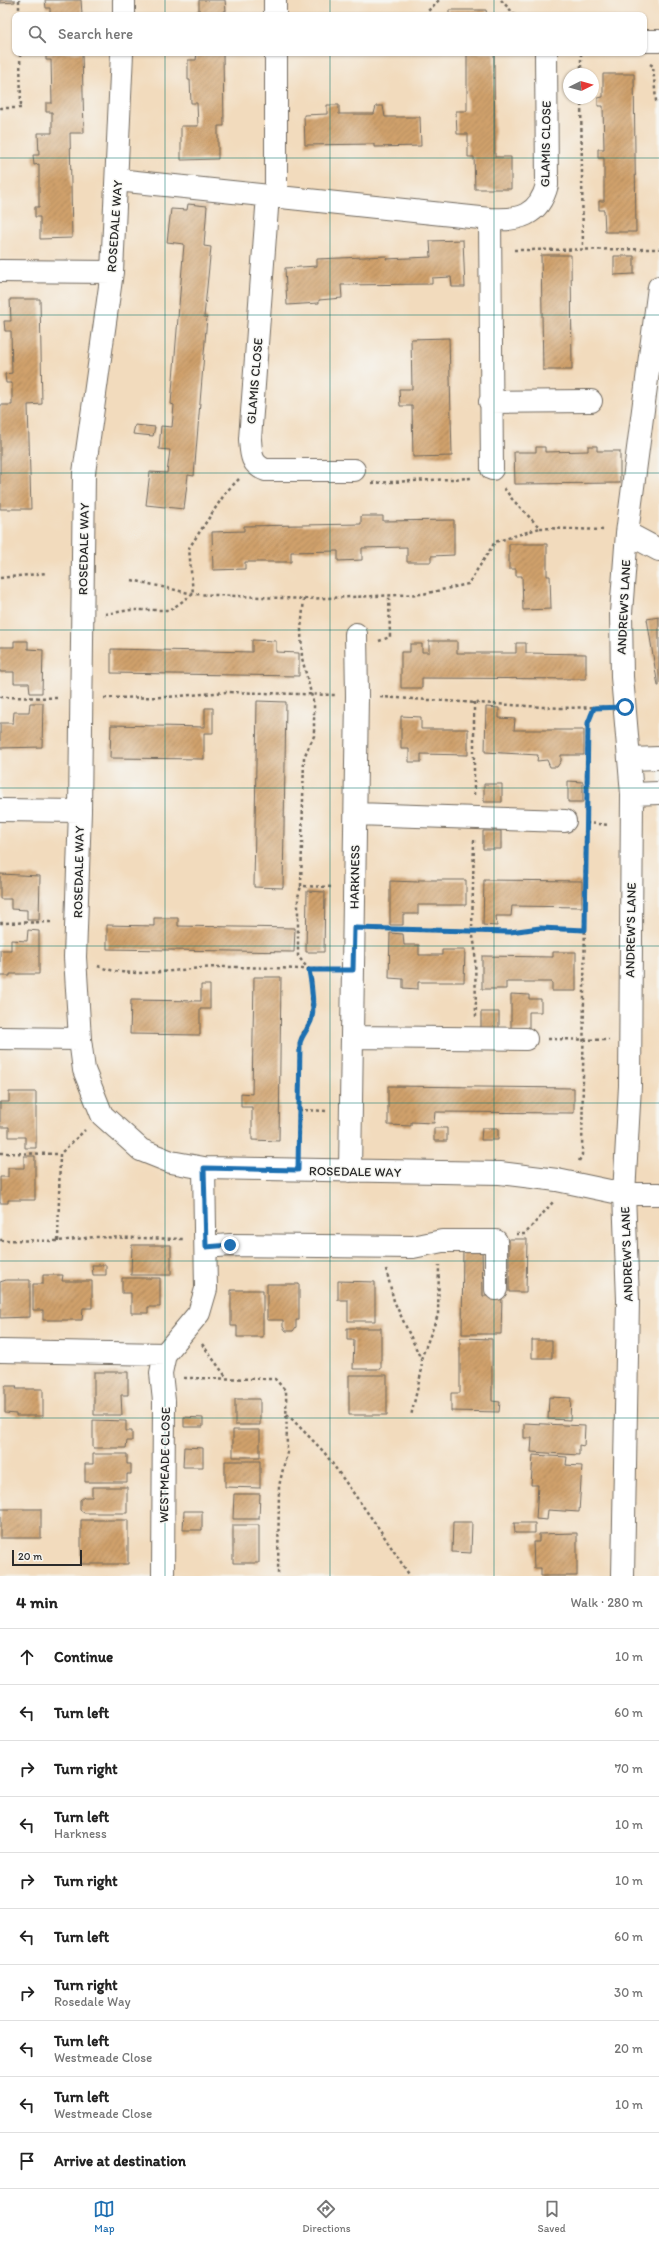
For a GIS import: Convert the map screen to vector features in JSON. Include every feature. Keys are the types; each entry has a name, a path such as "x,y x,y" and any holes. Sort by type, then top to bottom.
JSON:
{"street":[{"path":"124,0 124,12"},
{"path":"274,0 275,12"},
{"path":"647,50 659,41"},
{"name":"ROSEDALE WAY","path":"122,56 112,272 84,473 80,811 75,957 80,1039 84,1070 102,1115 120,1133 141,1150 171,1162 204,1168 500,1173 566,1182 624,1194 659,1194"},
{"name":"GLAMIS CLOSE","path":"254,463 250,439 272,196 276,56"},
{"name":"GLAMIS CLOSE","path":"117,180 490,219 505,220 524,216 532,211 545,193 547,185 546,56"},
{"path":"490,219 490,402 492,469"},
{"path":"0,271 112,272"},
{"name":"ANDREW'S LANE","path":"623,1576 628,1300 624,1194 628,1128 632,794 620,654 621,613 627,533 659,287"},
{"path":"490,402 591,400"},
{"path":"254,463 260,468 276,471 354,470"},
{"path":"627,533 659,550"},
{"name":"HARKNESS","path":"350,1170 356,814 356,634"},
{"path":"630,758 659,758"},
{"path":"632,794 659,793"},
{"path":"0,810 80,811"},
{"path":"356,814 575,822"},
{"path":"352,1037 526,1039"},
{"path":"0,1038 80,1039"},
{"path":"0,1351 165,1354 189,1327 199,1313 206,1289 204,1168"},
{"path":"206,1242 230,1245 413,1247 442,1241 496,1241 496,1289"},
{"name":"WESTMEADE CLOSE","path":"164,1576 164,1401 162,1378 165,1354"}],"path":[{"path":"19,0 19,12"},
{"path":"427,12 439,0"},
{"path":"502,0 512,12"},
{"path":"647,55 653,66 656,101 659,101"},
{"path":"0,108 21,108 20,56"},
{"path":"581,56 581,68"},
{"path":"582,104 583,248"},
{"path":"490,251 583,248 659,249"},
{"path":"193,594 189,548 226,492 254,463"},
{"path":"354,470 362,484 468,479 492,469 512,499 540,528"},
{"path":"132,580 193,594 304,599 423,594 468,584 495,542 540,528 598,529 627,533"},
{"path":"0,578 47,573"},
{"path":"82,617 130,610 170,610 193,594"},
{"path":"389,596 389,621"},
{"path":"298,1170 300,1043 302,1034 311,1022 312,982 309,970 298,956 298,897 301,886 304,757 314,736 314,705 302,658 301,629 304,599"},
{"path":"0,697 81,699 168,697 226,692 311,693 560,708 625,707"},
{"path":"474,702 472,932 475,947 476,1038"},
{"path":"566,1182 582,1155 585,930 575,822 588,723 594,708"},
{"path":"575,822 632,826"},
{"path":"301,886 354,887"},
{"path":"0,923 77,922"},
{"path":"354,928 472,932 510,932 540,928 585,930"},
{"path":"75,957 109,971 162,972 220,967 353,970"},
{"path":"526,1039 629,1041"},
{"path":"299,1110 351,1111"},
{"path":"0,1153 60,1154 102,1115"},
{"path":"58,1241 60,1154"},
{"path":"0,1240 58,1241 94,1237 206,1242"},
{"path":"382,1247 390,1287 421,1359 422,1369 411,1416"},
{"path":"189,1327 227,1379"},
{"path":"162,1378 275,1379 286,1391 287,1452 279,1486 278,1576"},
{"path":"286,1413 324,1452 380,1530 410,1576"}],"building":[{"path":"0,0 15,0 15,2 0,3"},
{"path":"45,0 81,0 82,12 50,12 50,8 46,8"},
{"path":"199,0 225,0 226,11 196,12 199,11"},
{"path":"449,10 486,10 486,12 449,12"},
{"path":"46,56 82,56 84,133 70,133 72,238 40,239 40,217 35,217 35,207 39,207 39,164 34,165 33,155 39,155 38,133 52,133 52,112 46,112 46,103 52,103 51,60 46,60"},
{"path":"197,56 223,56 224,126 218,126 218,159 181,160 181,126 198,126 197,103 191,103 190,80 188,80 188,60 196,60"},
{"path":"467,56 494,56 495,157 511,157 511,189 475,189 474,157 468,157 468,134 457,134 456,111 467,111"},
{"path":"603,74 634,74 636,232 605,232 604,210 599,210 599,201 604,201 604,158 598,158 598,149 604,149 603,106 598,106 598,104 599,98 603,97"},
{"path":"327,105 339,105 339,114 374,114 376,106 383,106 385,117 420,117 421,146 374,147 374,144 305,145 304,115 327,114"},
{"path":"188,204 207,206 204,246 211,247 204,317 207,317 194,476 188,475 184,509 146,505 150,472 167,473 170,450 159,449 161,426 172,427 174,405 171,404 184,244 167,242 171,209 187,210"},
{"path":"463,240 465,287 452,287 451,277 432,278 432,284 341,285 342,298 319,300 319,303 287,305 285,268 317,266 317,259 387,256 386,259 431,257 430,241"},
{"path":"541,255 571,255 572,370 543,370"},
{"path":"614,256 634,256 634,274 614,275"},
{"path":"10,299 40,299 42,404 28,405 31,509 0,509 0,405 12,405 12,383 6,383 5,374 12,373 11,331 5,331 4,321 11,321"},
{"path":"449,338 452,456 413,457 412,406 400,406 399,389 412,389 411,339"},
{"path":"135,425 155,427 153,436 133,434"},
{"path":"588,446 597,446 597,451 620,451 620,483 515,484 514,452 536,452 536,447 545,447 545,452 588,451"},
{"path":"361,516 383,516 383,521 454,520 454,555 431,556 431,562 407,562 407,547 362,548 362,560 338,561 338,551 291,552 291,562 245,562 245,569 213,570 212,532 244,531 244,526 361,524"},
{"path":"509,544 547,544 547,576 550,576 551,609 523,610 522,576 516,576 516,569 509,569"},
{"path":"659,617 659,686 658,686 647,619"},
{"path":"252,640 276,641 276,652 299,653 299,676 111,673 111,649 252,652"},
{"path":"14,641 28,641 28,649 43,650 42,693 30,693 29,683 14,683 14,672 0,672 0,647 14,647"},
{"path":"429,641 457,641 457,653 516,653 516,643 526,643 526,653 586,654 586,679 422,678 422,688 401,688 401,652 410,652 410,644 422,644 422,652 429,652"},
{"path":"257,701 286,702 283,888 254,887"},
{"path":"30,703 43,703 42,747 0,748 0,723 13,723 14,712 29,712"},
{"path":"486,707 499,708 499,718 515,719 514,730 584,730 584,755 561,755 561,761 557,767 550,767 547,760 537,761 538,755 485,752"},
{"path":"205,708 213,708 213,733 204,733 204,759 110,758 111,725 205,727"},
{"path":"401,716 421,717 421,729 468,729 468,755 421,754 421,762 409,762 409,749 401,749"},
{"path":"568,781 583,782 583,802 568,802"},
{"path":"484,784 502,784 502,802 484,802"},
{"path":"483,831 501,831 501,849 483,849"},
{"path":"0,874 40,876 39,920 27,920 27,910 11,909 11,899 0,899"},
{"path":"418,880 466,880 466,905 418,905 418,914 403,914 403,925 390,925 390,881 419,882"},
{"path":"484,880 582,881 582,907 512,906 511,916 496,916 497,926 483,925"},
{"path":"307,891 325,892 324,952 306,952"},
{"path":"154,918 178,918 178,926 295,928 294,952 107,949 107,925 154,926"},
{"path":"28,930 39,931 39,974 10,974 10,976 0,976 0,950 11,950 11,940 27,941"},
{"path":"390,933 403,934 404,945 419,945 419,955 442,955 442,950 465,950 464,982 418,982 418,989 403,988 403,979 389,978"},
{"path":"553,952 576,952 576,991 552,991 552,982 506,982 506,989 482,989 482,956 553,957"},
{"path":"254,977 281,977 279,1141 252,1140 252,1107 241,1107 241,1093 252,1094"},
{"path":"201,985 210,985 210,1009 200,1009 200,1035 130,1034 131,1000 201,1001"},
{"path":"511,994 529,995 529,999 541,999 541,1012 529,1012 529,1030 511,1030"},
{"path":"481,1012 499,1012 499,1030 481,1029"},
{"path":"388,1086 574,1088 574,1113 435,1112 434,1123 411,1122 411,1126 388,1125"},
{"path":"9,1092 36,1092 36,1148 25,1148 25,1137 9,1137 9,1127 0,1127 0,1102 9,1102"},
{"path":"434,1128 447,1128 447,1141 434,1141"},
{"path":"482,1128 498,1128 498,1140 481,1140"},
{"path":"24,1156 35,1156 35,1200 8,1200 8,1203 0,1203 0,1177 8,1177 8,1168 24,1168"},
{"path":"509,1239 527,1239 526,1292 509,1292"},
{"path":"132,1245 171,1245 171,1275 131,1275"},
{"path":"463,1246 482,1247 483,1296 502,1296 501,1334 462,1334"},
{"path":"92,1265 106,1265 106,1275 93,1275"},
{"path":"43,1275 63,1275 62,1281 92,1281 92,1308 83,1308 82,1320 43,1320 43,1310 33,1310 33,1284 43,1284"},
{"path":"122,1278 160,1278 160,1307 148,1307 148,1313 131,1313 131,1293 122,1293"},
{"path":"6,1280 30,1280 30,1317 0,1318 0,1282"},
{"path":"338,1281 375,1282 375,1321 348,1321 348,1300 338,1300"},
{"path":"267,1284 299,1284 299,1320 296,1320 296,1327 293,1331 286,1331 283,1327 283,1320 267,1320"},
{"path":"231,1290 263,1290 263,1337 237,1337 237,1326 231,1326"},
{"path":"347,1328 381,1328 381,1369 353,1369 354,1340 347,1340"},
{"path":"460,1338 492,1339 492,1401 500,1402 499,1412 451,1411 451,1393 460,1393"},
{"path":"532,1340 552,1340 552,1358 532,1358"},
{"path":"94,1372 128,1372 128,1395 121,1395 122,1415 94,1415"},
{"path":"349,1375 387,1375 387,1415 349,1415"},
{"path":"5,1386 17,1386 16,1389 43,1389 43,1416 16,1416 16,1414 5,1413"},
{"path":"549,1397 571,1398 570,1420 548,1419"},
{"path":"235,1399 260,1399 260,1425 235,1425"},
{"path":"184,1417 203,1418 203,1427 184,1427"},
{"path":"93,1420 126,1421 126,1431 132,1431 132,1441 127,1441 126,1448 93,1448"},
{"path":"524,1423 585,1426 584,1446 579,1445 579,1455 531,1452 532,1438 524,1438"},
{"path":"233,1430 260,1430 260,1457 233,1457"},
{"path":"184,1447 203,1448 203,1467 183,1467"},
{"path":"93,1454 127,1454 127,1464 131,1464 131,1474 127,1474 127,1482 85,1482 85,1464 93,1464"},
{"path":"533,1455 567,1457 566,1465 582,1466 579,1512 548,1510 547,1520 536,1519 538,1485 531,1485"},
{"path":"225,1461 260,1461 260,1488 225,1487"},
{"path":"92,1487 127,1487 127,1513 84,1513 80,1510 80,1500 84,1497 92,1497"},
{"path":"234,1494 260,1494 259,1519 233,1519"},
{"path":"0,1509 41,1509 41,1538 0,1538"},
{"path":"184,1511 202,1511 202,1530 183,1530"},
{"path":"81,1520 128,1520 128,1564 81,1564"},
{"path":"453,1522 472,1522 471,1553 452,1552"},
{"path":"514,1523 535,1523 535,1533 515,1533"},
{"path":"233,1525 259,1525 259,1563 233,1563"},
{"path":"577,1533 577,1576 541,1576 541,1568 534,1568 533,1542 539,1542 539,1534"}],"route":[{"path":"230,1245 206,1247 204,1168 298,1170 300,1043 302,1034 311,1022 312,982 309,970 353,970 354,928 510,932 540,928 585,930 588,723 594,708 625,707"}]}
